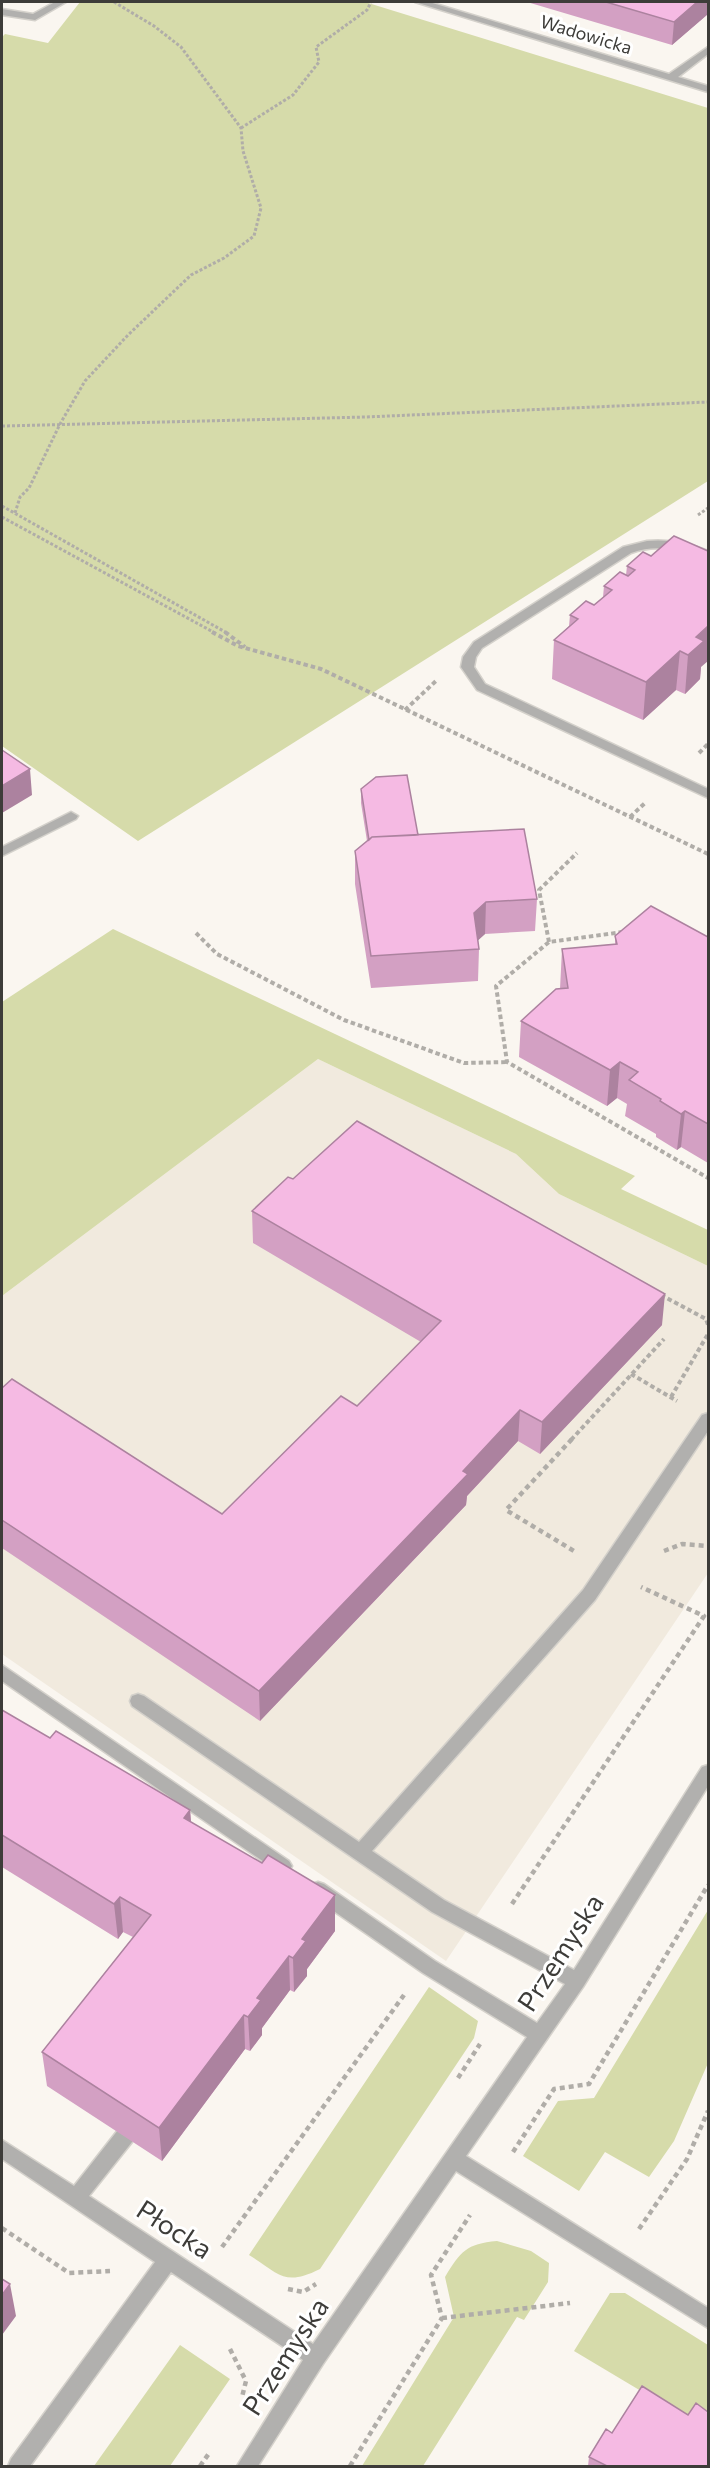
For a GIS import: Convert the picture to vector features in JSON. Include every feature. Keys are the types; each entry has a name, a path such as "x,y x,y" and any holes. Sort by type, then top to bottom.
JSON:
{"street":[{"path":"2,12 35,17 61,2"},
{"name":"Wadowicka","path":"420,2 708,89"},
{"path":"670,78 708,50"},
{"path":"708,555 666,543 641,544 627,550 478,645 468,657 466,665 471,676 481,687 708,794"},
{"path":"2,852 71,816"},
{"path":"360,1853 589,1595 708,1419"},
{"path":"2,1672 426,1965 540,2035"},
{"path":"138,1701 438,1906 577,1982"},
{"name":"Przemyska","path":"248,2466 316,2357 577,1982 708,1772"},
{"path":"76,2198 126,2136"},
{"name":"Płocka","path":"2,2149 316,2357"},
{"path":"454,2159 708,2319"},
{"path":"18,2466 169,2259"}],"path":[{"path":"15,513 21,497 29,488 60,424 85,381 128,335 191,275 224,258 254,236 261,208 243,151 241,128 230,117 189,56 155,24 114,2"},
{"path":"241,128 293,95 319,62 316,47 367,10 371,2"},
{"path":"2,426 366,417 708,402"},
{"path":"2,506 200,616 246,648"},
{"path":"2,517 238,646 321,669 708,854"},
{"path":"549,942 539,890 577,853"},
{"path":"507,1062 496,986 549,942 629,932"},
{"path":"196,933 217,954 344,1020 464,1063 507,1062 708,1178"},
{"path":"654,1291 706,1319 708,1325"},
{"path":"671,1397 708,1334"},
{"path":"606,1570 506,1510 664,1339"},
{"path":"631,1374 708,1419"},
{"path":"658,1560 664,1551 682,1544 708,1546"},
{"path":"491,1935 706,1617 639,1586 645,1577"},
{"path":"220,2250 426,1965"},
{"path":"457,2080 502,2011"},
{"path":"648,2215 687,2159 708,2111"},
{"path":"211,2244 229,2256"},
{"path":"285,2288 303,2292 320,2282"},
{"path":"442,2318 570,2303"}],"shaded area":[{"path":"318,1059 516,1154 559,1194 708,1266 708,1573 446,1961 2,1654 2,1296"}],"green space":[{"path":"80,2 365,2 708,108 708,481 138,841 2,746 2,37 5,34 48,43"},
{"path":"113,929 635,1176 621,1189 708,1230 708,1266 559,1194 516,1154 318,1059 2,1296 2,1002"},
{"path":"708,1910 708,2063 674,2141 649,2177 605,2152 579,2191 523,2156 558,2101 594,2098"},
{"path":"429,1987 478,2021 474,2038 320,2269 298,2277 276,2273 249,2255"},
{"path":"497,2241 531,2251 549,2263 548,2282 524,2320 517,2317 423,2466 362,2466 454,2317 445,2277 465,2250 478,2244"},
{"path":"610,2293 625,2293 708,2345 708,2431 574,2351"},
{"path":"180,2345 230,2379 170,2466 94,2466"}],"building":[{"path":"606,2 697,2 674,22"},
{"path":"674,536 708,551 708,626 696,637 704,641 688,655 680,651 646,682 554,640 578,619 570,615 586,601 594,605 612,590 604,586 620,572 628,576 635,570 627,566 643,552 651,556"},
{"path":"2,750 30,769 2,786"},
{"path":"407,775 418,835 372,837 369,840 361,789 376,777"},
{"path":"524,829 537,899 486,902 474,913 479,949 371,956 355,851 372,837"},
{"path":"651,906 708,937 708,1124 685,1111 681,1114 629,1080 638,1072 620,1062 610,1070 521,1021 556,989 568,988 562,949 617,944 615,936"},
{"path":"357,1121 665,1294 542,1422 520,1410 463,1471 468,1474 259,1691 2,1520 2,1388 12,1379 222,1514 341,1396 357,1406 441,1321 252,1211 288,1177 293,1179"},
{"path":"2,1710 50,1738 56,1731 190,1810 184,1818 262,1863 268,1855 335,1895 302,1939 306,1941 293,1958 289,1956 257,1998 261,2000 248,2017 244,2015 159,2128 42,2052 151,1915 120,1897 114,1904 2,1835"},
{"path":"2,2279 10,2284 2,2295"},
{"path":"642,2386 688,2415 696,2403 708,2412 708,2466 607,2466 589,2457 606,2429 612,2433"}]}
